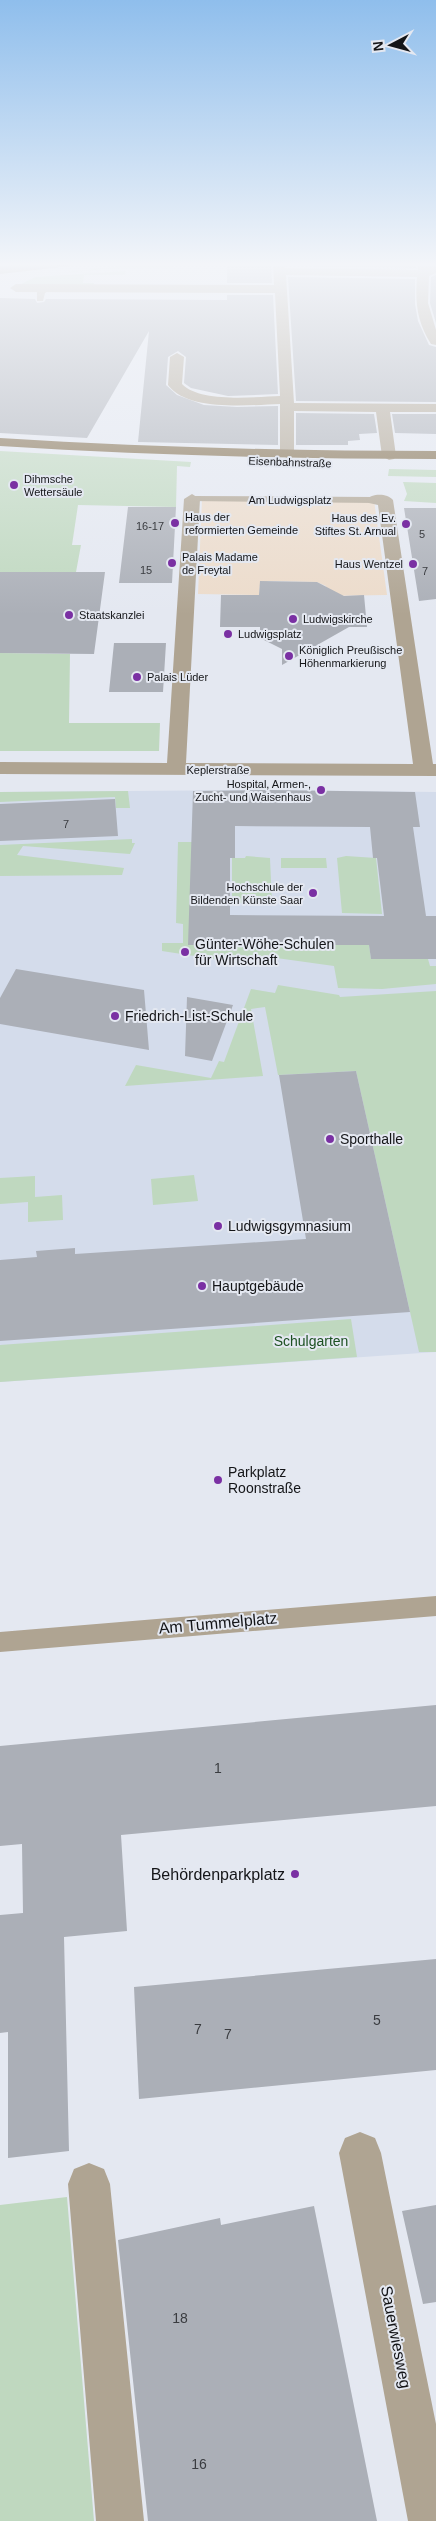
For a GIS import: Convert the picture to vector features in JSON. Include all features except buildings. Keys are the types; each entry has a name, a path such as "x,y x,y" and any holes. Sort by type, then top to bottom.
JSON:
{"main road":[{"name":"Eisenbahnstraße","path":"0,442 145,451 192,458 436,465"},
{"name":"Eisenbahnstraße","path":"145,451 179,450 389,456 436,455"}],"street":[{"path":"175,380 175,385 182,394 206,400 383,408 436,408"},
{"path":"285,380 287,454"},
{"path":"383,408 389,456"},
{"name":"Am Ludwigsplatz","path":"176,770 192,499"},
{"name":"Am Ludwigsplatz","path":"374,500 385,500 430,770"},
{"name":"Keplerstraße","path":"0,768 430,770"},
{"name":"Sauerwiesweg","path":"360,2153 432,2521"},
{"path":"89,2184 120,2521"}],"lane":[{"name":"Am Ludwigsplatz","path":"192,499 374,500"},
{"name":"Am Tummelplatz","path":"0,1642 436,1606"}],"shaded area":[{"name":"Ludwigsplatz","path":"202,499 374,500 387,595 327,596 326,586 317,582 269,581 260,585 259,595 198,594"},
{"path":"267,790 436,792 436,1352 0,1382 0,792"}],"green space":[{"path":"0,451 191,462 190,467 177,466 176,507 78,505 72,545 81,545 76,572 0,572"},
{"path":"389,469 436,470 436,477 388,476"},
{"path":"403,482 436,483 436,503 404,501 407,494"},
{"path":"0,653 70,654 69,723 160,723 159,751 0,751"},
{"path":"128,791 130,808 116,808 115,797 0,802 0,792"},
{"path":"132,839 132,843 135,843 130,854 23,846 17,855 124,868 122,875 0,876 0,845"},
{"path":"178,842 192,842 189,945 369,945 371,959 428,959 430,966 436,966 436,984 382,989 338,988 334,966 262,956 259,966 162,951 162,943 183,943 183,924 176,923"},
{"path":"246,856 270,858 272,904 232,903 232,858 245,858"},
{"path":"346,856 376,858 382,914 342,913 337,858"},
{"path":"281,858 326,858 327,868 281,868"},
{"path":"278,985 339,995 340,997 436,991 436,1352 419,1352 356,1071 278,1075 265,1007 251,1009 263,1076 125,1086 136,1065 211,1078 219,1061 224,1062 251,989 275,993"},
{"path":"194,1175 198,1201 153,1205 151,1179"},
{"path":"35,1176 35,1197 62,1195 63,1220 28,1222 28,1202 0,1204 0,1178"},
{"name":"Schulgarten","path":"351,1319 357,1357 0,1382 0,1345"},
{"path":"67,2197 94,2521 0,2521 0,2205"}],"place":[{"name":"Dihmsche Wettersäule","path":"14,485"},
{"name":"Haus der reformierten Gemeinde","path":"175,523"},
{"name":"Haus des Ev. Stiftes St. Arnual","path":"406,524"},
{"name":"Palais Madame de Freytal","path":"172,563"},
{"name":"Haus Wentzel","path":"413,564"},
{"name":"Staatskanzlei","path":"69,615"},
{"name":"Ludwigskirche","path":"293,619"},
{"name":"Ludwigsplatz","path":"228,634"},
{"name":"Königlich Preußische Höhenmarkierung","path":"289,656"},
{"name":"Palais Lüder","path":"137,677"},
{"name":"Hospital, Armen-, Zucht- und Waisenhaus","path":"321,790"},
{"name":"Hochschule der Bildenden Künste Saar","path":"313,893"},
{"name":"Günter-Wöhe-Schulen für Wirtschaft","path":"185,952"},
{"name":"Friedrich-List-Schule","path":"115,1016"},
{"name":"Sporthalle","path":"330,1139"},
{"name":"Ludwigsgymnasium","path":"218,1226"},
{"name":"Hauptgebäude","path":"202,1286"},
{"name":"Parkplatz Roonstraße","path":"218,1480"},
{"name":"Behördenparkplatz","path":"295,1874"}]}
